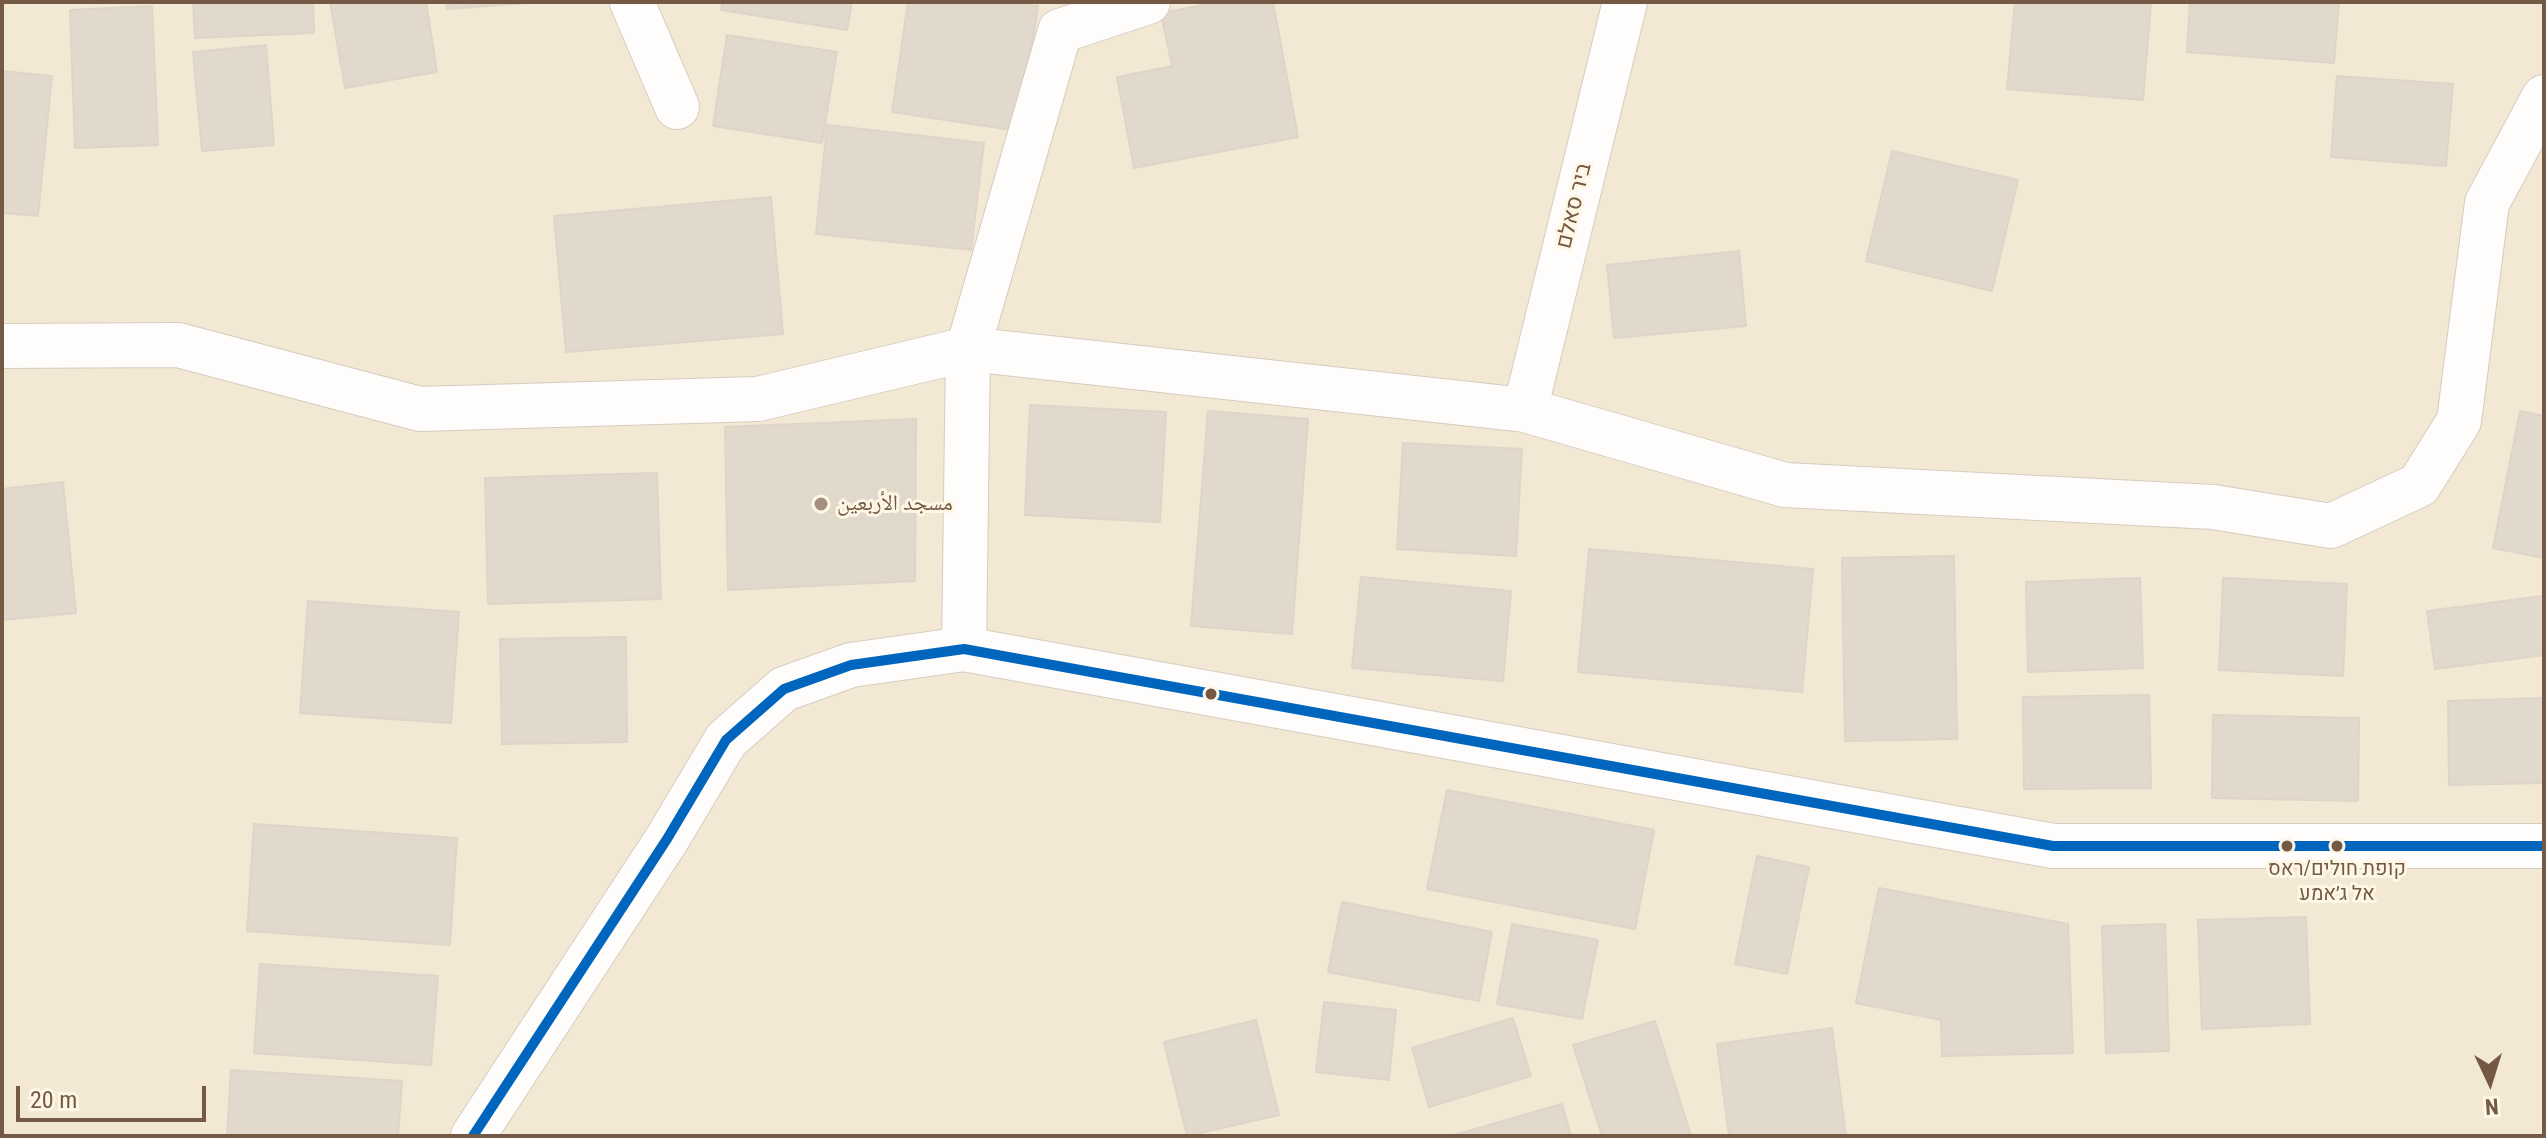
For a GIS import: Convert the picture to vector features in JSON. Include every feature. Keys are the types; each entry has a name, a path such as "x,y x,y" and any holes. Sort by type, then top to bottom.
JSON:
{"street":[{"path":"632,2 677,107"},
{"path":"964,649 968,349 1060,31 1148,2"},
{"name":"ביר סאלם","path":"1525,410 1625,2"},
{"path":"2,346 178,345 420,409 758,399 968,349 1525,410 1785,485 2213,507 2331,526 2419,485 2459,421 2487,203 2544,97"},
{"path":"473,1136 667,839 726,740 784,689 851,665 964,649 2053,846 2544,846"}],"shaded area":[{"path":"2,2 2544,2 2544,1136 2,1136"}],"building":[{"path":"193,2 313,2 314,33 195,38"},
{"path":"330,2 426,2 437,72 345,88"},
{"path":"446,2 541,2 447,9"},
{"path":"723,2 852,2 847,30 721,10"},
{"path":"908,2 1010,2 1038,6 1019,131 892,112"},
{"path":"1220,2 1273,2 1298,137 1134,168 1117,77 1172,66 1161,13"},
{"path":"2015,2 2151,2 2143,100 2007,89"},
{"path":"2190,2 2339,2 2334,63 2187,52"},
{"path":"152,6 158,145 75,148 70,10"},
{"path":"727,35 837,52 822,143 713,126"},
{"path":"266,45 274,145 202,151 193,52"},
{"path":"2,71 52,76 38,216 2,213"},
{"path":"2337,76 2453,84 2446,166 2331,157"},
{"path":"827,125 984,143 971,250 816,234"},
{"path":"1892,151 2018,180 1992,291 1866,261"},
{"path":"771,197 783,334 566,352 554,216"},
{"path":"1739,251 1746,326 1614,338 1607,265"},
{"path":"1030,405 1166,412 1160,522 1025,515"},
{"path":"1208,411 1308,419 1292,634 1191,626"},
{"path":"2520,411 2544,416 2544,558 2493,548"},
{"name":"مسجد الأربعين","path":"916,419 915,581 728,590 725,427"},
{"path":"1403,443 1522,449 1516,556 1397,549"},
{"path":"657,473 661,599 488,604 485,478"},
{"path":"63,482 76,613 2,620 2,489"},
{"path":"1589,549 1813,569 1802,692 1578,672"},
{"path":"1954,556 1957,739 1845,741 1842,558"},
{"path":"1361,577 1511,591 1503,681 1352,668"},
{"path":"2140,578 2143,668 2028,672 2026,582"},
{"path":"2223,578 2347,584 2343,676 2219,670"},
{"path":"2543,596 2544,655 2435,669 2427,611"},
{"path":"308,601 459,612 451,723 300,713"},
{"path":"626,637 627,742 502,744 500,639"},
{"path":"2149,695 2151,788 2024,789 2023,697"},
{"path":"2544,698 2544,783 2449,785 2448,701"},
{"path":"2213,715 2359,718 2358,801 2212,798"},
{"path":"1447,790 1654,830 1635,929 1427,889"},
{"path":"254,824 457,838 450,945 247,931"},
{"path":"1757,856 1809,867 1787,974 1735,964"},
{"path":"1879,888 2068,924 2073,1053 1942,1056 1941,1020 1856,1003"},
{"path":"1342,902 1492,932 1479,1001 1328,972"},
{"path":"2306,917 2310,1024 2202,1029 2198,920"},
{"path":"1512,924 1598,940 1582,1019 1497,1004"},
{"path":"2165,924 2169,1051 2106,1053 2102,926"},
{"path":"260,964 438,976 431,1065 254,1053"},
{"path":"1324,1002 1396,1010 1389,1080 1316,1072"},
{"path":"1513,1018 1531,1076 1429,1107 1412,1048"},
{"path":"1256,1020 1279,1115 1187,1136 1164,1042"},
{"path":"1655,1021 1691,1136 1602,1136 1573,1045"},
{"path":"1832,1028 1846,1136 1729,1136 1717,1044"},
{"path":"231,1070 402,1081 398,1136 227,1136"},
{"path":"1562,1104 1571,1136 1451,1136"}],"transit line":[{"path":"473,1136 667,839 726,740 784,689 851,665 964,649 2053,846 2544,846"}],"place":[{"name":"مسجد الأربعين","path":"821,504"},
{"name":"קופת חולים/ראס אל ג׳אמע","path":"2337,846"}]}
